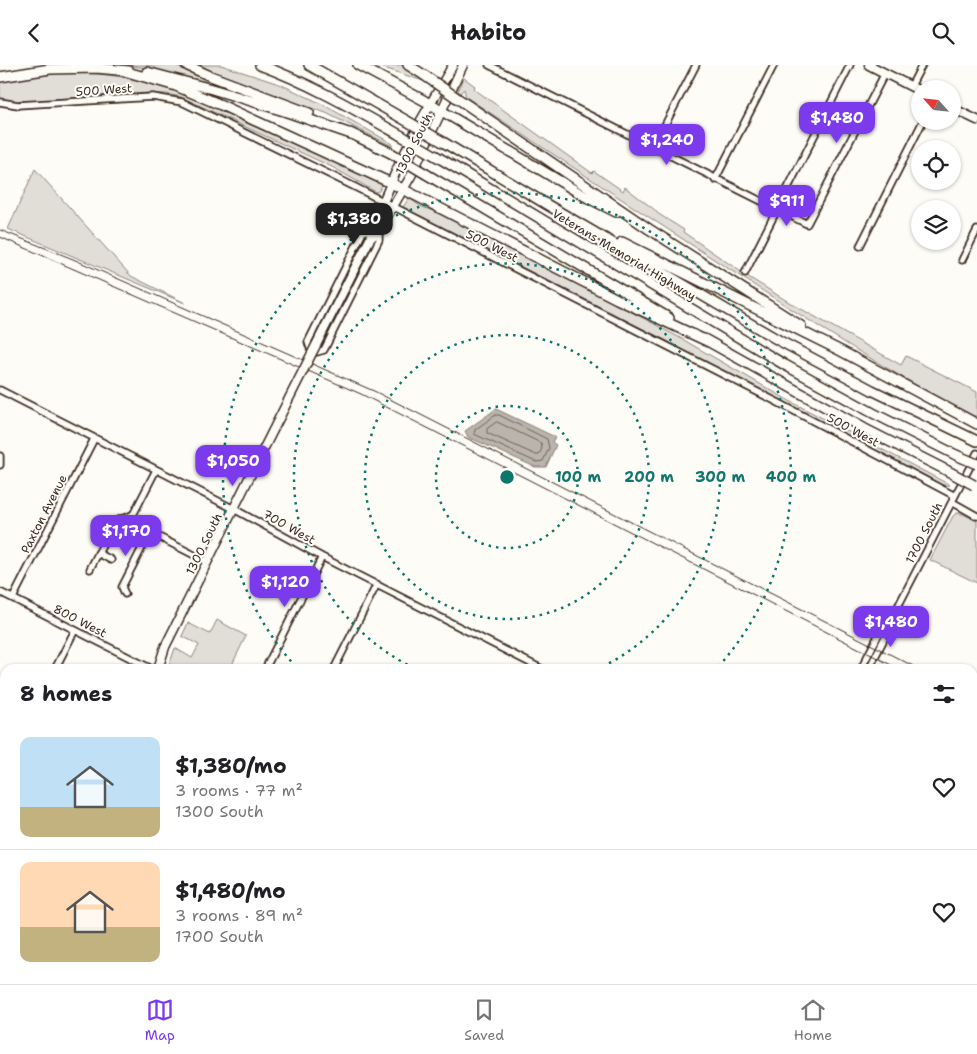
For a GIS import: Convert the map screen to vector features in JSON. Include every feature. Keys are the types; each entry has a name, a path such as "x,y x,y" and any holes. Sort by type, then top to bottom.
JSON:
{"highway":[{"path":"186,65 306,112 391,153 709,342 865,429 976,486"},
{"name":"Veterans Memorial Highway","path":"260,65 286,74 337,99 436,156 785,365 873,413 977,464"},
{"name":"Veterans Memorial Highway","path":"310,65 780,341 872,390 977,441"},
{"path":"358,65 442,111 588,198 649,229"},
{"path":"408,65 649,229 841,351"},
{"path":"4,77 50,69 96,68 141,71 183,80 354,135"},
{"path":"124,71 176,86 221,105 403,189 616,299 709,342"},
{"path":"546,204 841,351 975,423"}],"main road":[{"name":"1300 South","path":"160,664 165,647 375,229 390,183 420,122 453,65"},
{"name":"1300 South","path":"375,229 393,207 403,189 463,65"},
{"path":"869,65 911,86"},
{"path":"961,112 977,120"}],"street":[{"path":"489,65 776,211 807,224 886,73"},
{"path":"653,148 696,65"},
{"path":"715,180 774,65"},
{"path":"745,273 850,65"},
{"path":"914,80 922,65"},
{"name":"500 West","path":"0,102 18,105 152,97 182,102 383,201 779,403 953,499 977,516"},
{"path":"860,246 918,130"},
{"name":"1300 South","path":"375,229 380,240 324,350 317,351 310,348 308,342 363,232 375,229"},
{"path":"962,260 977,230"},
{"name":"700 West","path":"0,390 532,664"},
{"name":"Paxton Avenue","path":"12,598 94,439"},
{"name":"1700 South","path":"872,664 890,627 890,622 977,453"},
{"path":"0,456 0,465"},
{"path":"90,569 115,521 130,517 134,513 156,470"},
{"path":"114,589 122,587 146,540 151,535 157,536 208,562"},
{"path":"98,553 111,559"},
{"path":"268,664 322,557"},
{"path":"337,664 378,584"},
{"path":"122,587 125,593"},
{"name":"800 West","path":"0,592 142,664"},
{"name":"1700 South","path":"864,664 884,624 890,622"},
{"path":"58,664 75,630"}],"shaded area":[{"path":"127,65 176,65 195,75 226,87 225,90 163,71"},
{"path":"192,65 221,65 282,85 322,104 393,144 392,146 326,113 226,79"},
{"path":"375,65 403,65 426,79 426,82"},
{"path":"58,73 110,75 144,81 178,91 195,97 242,121 382,185 379,191 376,192 332,167 181,97 148,93 18,102 0,98 0,82"},
{"path":"464,78 475,86 474,89 592,173 594,171 623,191 625,187 657,213 684,230 683,232 787,301 901,365 906,356 977,392 977,416 943,400 823,329 466,97 464,89 460,93 458,91"},
{"path":"35,169 131,276 185,303 8,229"},
{"path":"409,198 420,206 438,213 615,303 786,399 950,485 943,486 707,364 669,342 403,207"},
{"path":"957,513 977,521 977,583 930,560 953,516"},
{"path":"217,620 246,636 232,664 170,664 175,648 192,658 199,645 182,636 188,623 210,634"}],"water":[{"path":"496,409 555,437 552,442 556,445 546,467 535,467 468,437 465,431"}],"railway":[{"path":"0,230 73,259 376,392 909,664"},
{"path":"0,237 361,394 889,664"}]}
